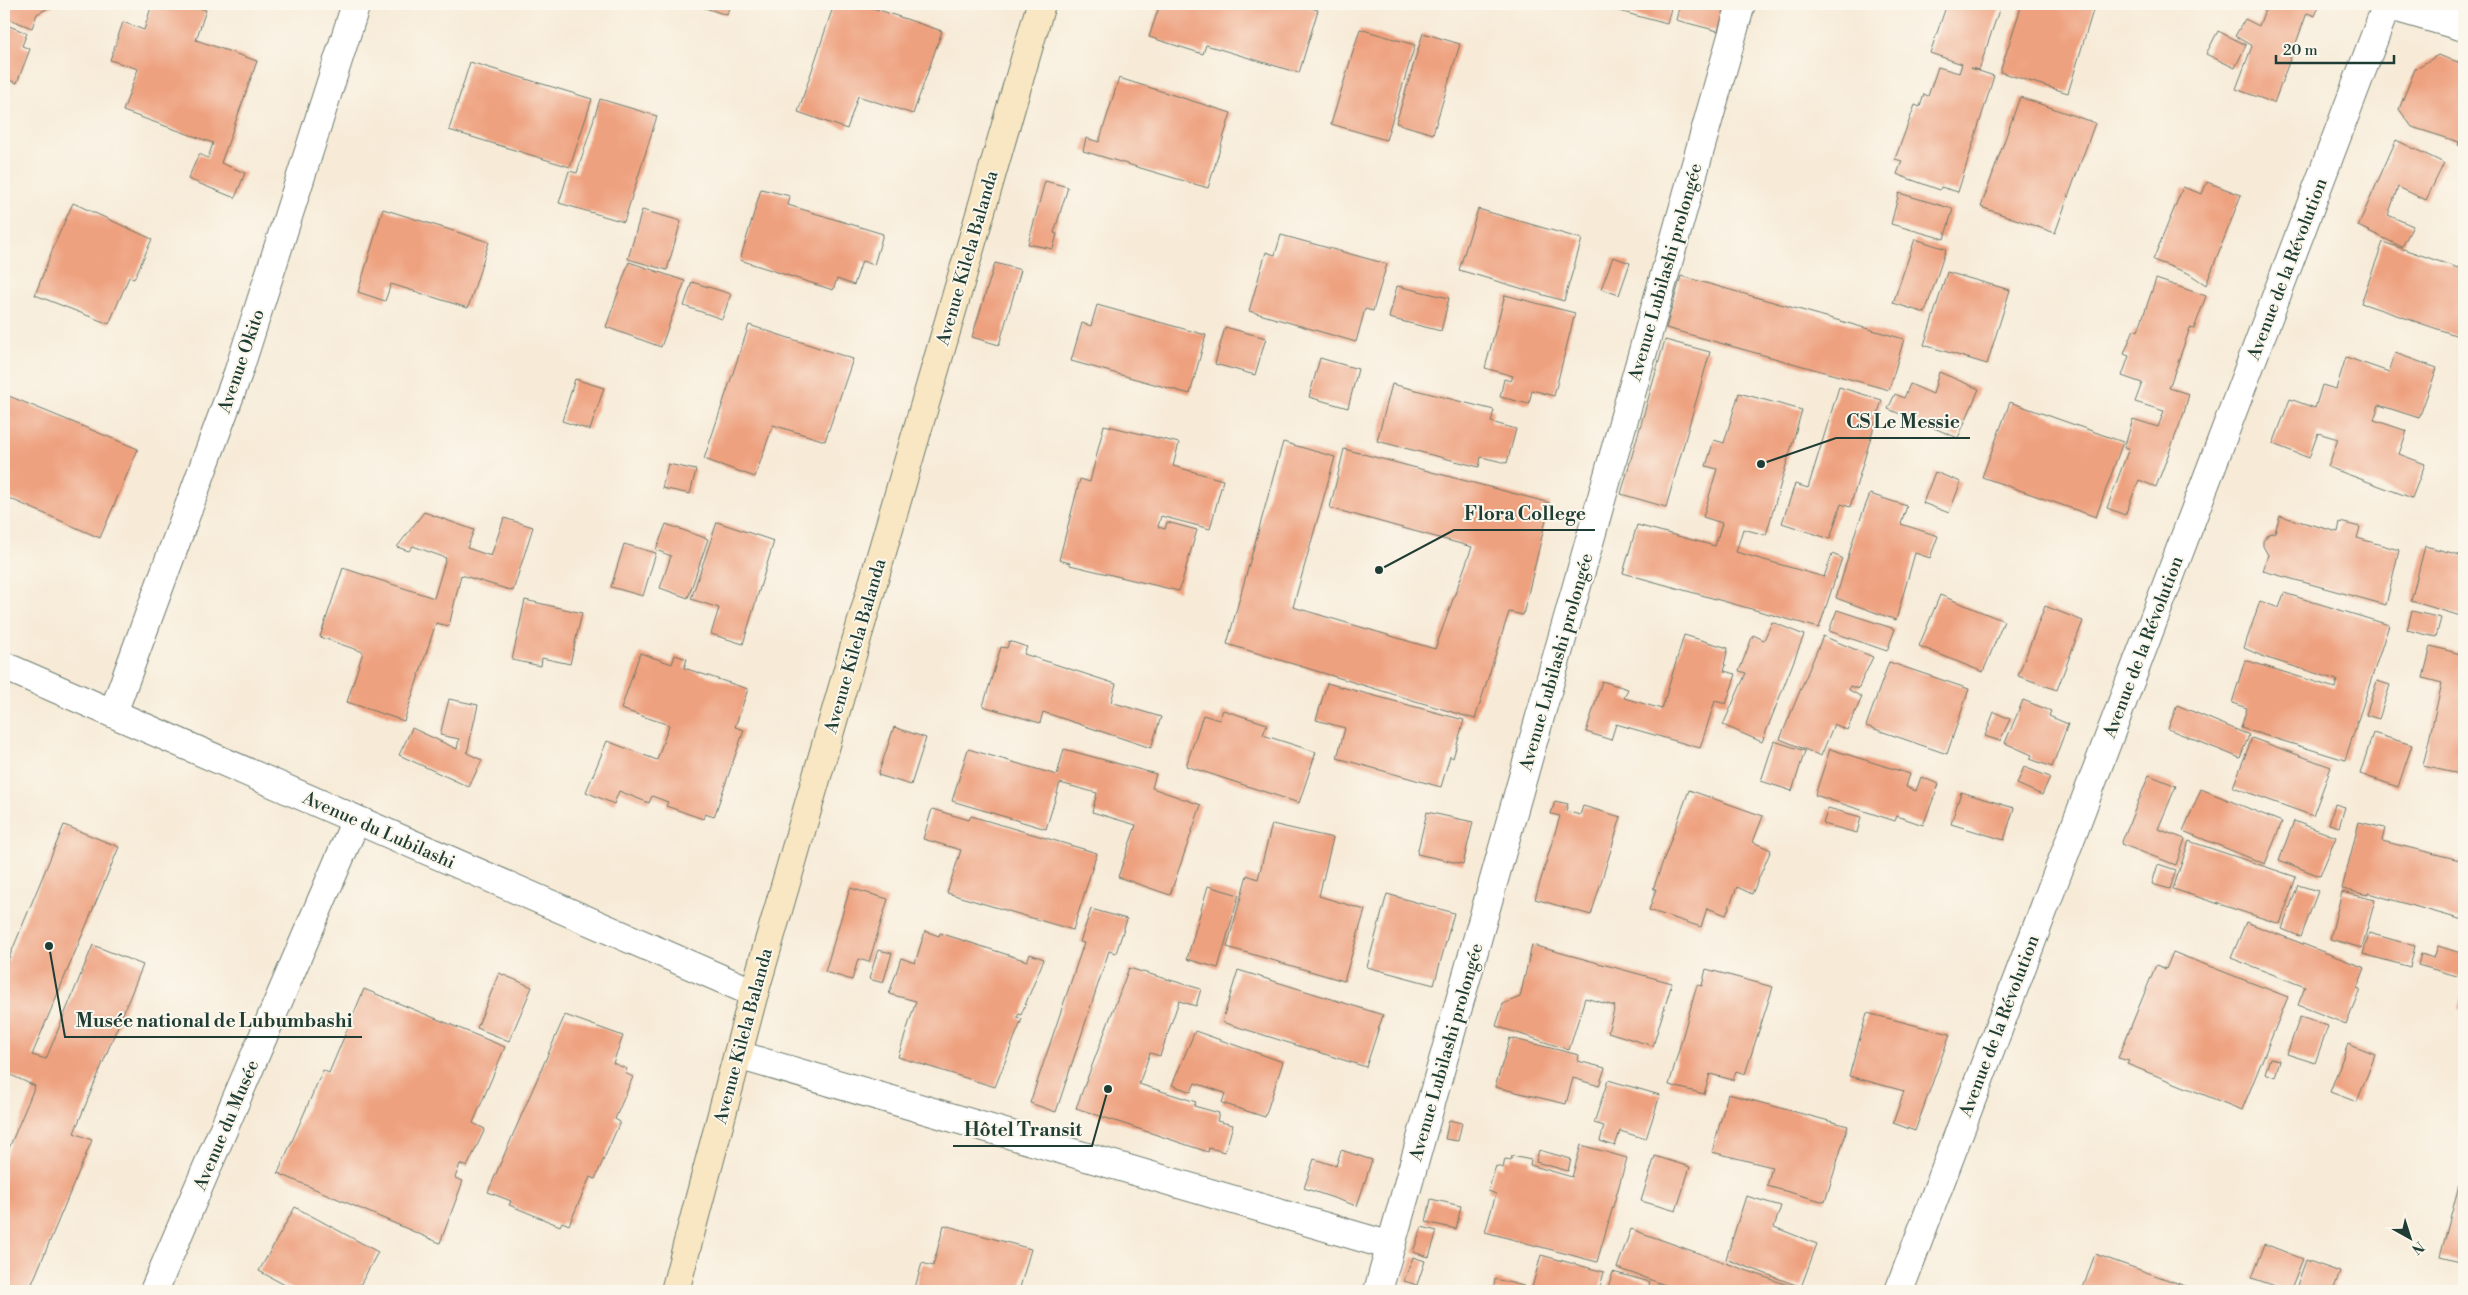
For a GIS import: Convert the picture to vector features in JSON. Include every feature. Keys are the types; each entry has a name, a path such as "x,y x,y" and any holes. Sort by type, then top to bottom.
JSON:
{"main road":[{"name":"Avenue Kilela Balanda","path":"675,1291 754,993 1041,4"}],"street":[{"name":"Avenue Okito","path":"113,713 238,373 356,4"},
{"name":"Avenue Lubilashi prolongée","path":"1378,1291 1741,4"},
{"path":"2387,4 2464,27"},
{"name":"Avenue de la Révolution","path":"1899,1291 2387,4"},
{"name":"Avenue du Lubilashi","path":"4,666 754,993"},
{"name":"Avenue du Musée","path":"154,1291 356,820"},
{"path":"738,1054 1391,1246"}],"building":[{"path":"4,4 56,4 37,14 32,28 4,17"},
{"path":"152,4 187,4 206,10 196,40 257,61 221,163 245,173 235,198 188,179 199,154 208,158 213,143 123,111 138,69 110,60 123,22 144,30"},
{"path":"700,4 730,4 727,15 699,6"},
{"path":"834,4 861,4 942,31 913,114 858,96 847,129 798,112"},
{"path":"1160,4 1296,4 1318,10 1299,73 1206,45 1203,54 1149,37"},
{"path":"1593,4 1672,4 1667,24"},
{"path":"1680,4 1726,4 1718,31 1676,20"},
{"path":"1947,4 2001,4 1979,70 1970,68 1994,76 1958,192 1941,187 1940,190 1897,174 1902,161 1895,159 1915,105 1920,107 1924,94 1928,96 1938,67 1959,73 1962,64 1930,53"},
{"path":"2022,4 2095,4 2068,93 2000,72"},
{"path":"2267,4 2320,4 2315,16 2307,13 2274,103 2236,89 2252,46 2235,36 2245,19 2259,26"},
{"path":"4,24 27,33 22,46 30,49 17,83 4,78"},
{"path":"1360,29 1415,45 1386,140 1331,124"},
{"path":"2218,31 2246,45 2235,68 2206,54"},
{"path":"1423,33 1460,44 1433,134 1396,123"},
{"path":"2438,55 2464,64 2464,147 2458,145 2459,142 2412,127 2399,109 2415,69"},
{"path":"470,62 592,99 570,167 449,130"},
{"path":"1119,78 1231,113 1208,188 1083,151 1086,138 1099,142"},
{"path":"2020,97 2095,123 2055,233 1981,207"},
{"path":"600,99 657,116 624,222 559,203 569,171 577,173"},
{"path":"2396,140 2444,163 2426,200 2398,187 2388,215 2413,226 2402,247 2358,226"},
{"path":"1045,181 1068,187 1054,233 1057,234 1053,249 1028,244"},
{"path":"2207,182 2241,195 2206,285 2188,273 2153,260 2183,187 2202,194"},
{"path":"761,189 790,196 788,205 883,234 874,265 862,261 854,285 837,279 833,290 740,260"},
{"path":"1899,193 1953,209 1944,239 1891,224"},
{"path":"73,203 152,239 134,279 129,277 109,324 35,295"},
{"path":"383,209 489,242 468,308 391,284 385,301 358,292"},
{"path":"1478,209 1582,239 1564,301 1459,270"},
{"path":"642,210 681,221 667,270 628,259"},
{"path":"1281,235 1387,264 1373,311 1365,309 1356,342 1249,311 1266,252 1275,255"},
{"path":"1915,239 1946,249 1925,313 1893,303"},
{"path":"2383,242 2464,270 2464,338 2361,303"},
{"path":"1613,257 1630,263 1619,295 1601,289"},
{"path":"629,262 685,281 661,347 606,327"},
{"path":"995,263 1021,270 999,345 972,337"},
{"path":"1947,272 2010,290 1987,364 1924,345"},
{"path":"1681,276 1904,339 1889,390 1666,328"},
{"path":"2156,279 2206,296 2194,329 2190,328 2169,388 2189,394 2184,413 2156,487 2139,480 2125,515 2107,508 2129,448 2124,448 2133,419 2158,427 2164,411 2135,402 2142,383 2122,376 2129,356 2124,354 2134,329 2138,331"},
{"path":"692,282 731,294 722,319 684,306"},
{"path":"1397,286 1449,298 1441,331 1389,318"},
{"path":"1505,295 1575,313 1554,396 1532,390 1529,404 1500,397 1504,379 1511,381 1513,376 1485,368"},
{"path":"1097,305 1206,335 1190,394 1071,361 1082,323 1091,326"},
{"path":"749,325 853,359 825,441 773,425 755,477 704,459"},
{"path":"1225,327 1266,338 1255,375 1215,364"},
{"path":"1665,340 1710,352 1666,507 1621,494"},
{"path":"2395,353 2437,368 2419,418 2379,405 2374,420 2407,431 2399,454 2425,464 2412,498 2328,467 2338,439 2318,433 2309,458 2273,444 2290,399 2315,408 2322,385 2336,389 2346,357 2389,372"},
{"path":"1320,358 1358,369 1348,408 1309,397"},
{"path":"1939,372 1979,389 1958,438 1888,409 1895,394 1904,398 1910,384 1933,394"},
{"path":"575,379 604,388 590,430 562,421"},
{"path":"1392,384 1494,410 1491,422 1516,429 1507,463 1481,457 1479,467 1377,441"},
{"path":"1839,387 1882,400 1850,507 1841,504 1830,539 1782,523 1795,484 1808,488"},
{"path":"1739,393 1802,410 1766,535 1743,529 1736,552 1824,577 1832,554 1842,558 1819,628 1623,573 1637,525 1715,546 1722,523 1703,517 1717,469 1706,466 1714,440 1724,443"},
{"path":"4,394 138,449 100,538 4,496"},
{"path":"2010,402 2123,442 2096,517 1982,477"},
{"path":"1104,425 1179,443 1173,466 1223,480 1210,529 1161,516 1158,527 1165,529 1167,522 1197,530 1179,591 1070,565 1070,563 1059,560 1080,479 1090,482"},
{"path":"1283,442 1335,457 1293,607 1435,649 1472,547 1330,508 1344,449 1550,503 1523,615 1509,612 1475,719 1227,644"},
{"path":"668,464 696,470 690,494 662,488"},
{"path":"1935,472 1961,482 1949,513 1923,503"},
{"path":"1870,494 1907,506 1901,524 1938,536 1930,558 1915,553 1896,620 1836,598 1856,530"},
{"path":"424,512 474,530 467,548 491,556 504,518 533,527 513,591 461,575 449,626 436,623 404,721 347,702 363,652 320,637 343,568 434,598 446,558 413,546 409,551 397,547"},
{"path":"2280,516 2338,532 2340,522 2360,527 2357,538 2399,550 2386,605 2263,571 2268,555 2263,546 2263,541 2269,534 2275,532"},
{"path":"717,522 774,541 743,644 711,634 719,608 691,599"},
{"path":"666,524 708,539 688,598 660,588 671,556 656,550"},
{"path":"624,544 656,553 643,596 611,587"},
{"path":"2425,546 2464,556 2464,617 2411,601"},
{"path":"2284,593 2389,625 2345,760 2241,728 2247,708 2232,703 2245,660 2335,688 2337,680 2264,657 2244,648 2260,601 2279,608"},
{"path":"1940,595 2004,621 1983,672 1919,646"},
{"path":"525,600 582,613 570,664 542,658 541,666 512,660"},
{"path":"2045,606 2083,621 2057,690 2018,676"},
{"path":"1837,610 1895,629 1887,651 1829,631"},
{"path":"2412,611 2441,618 2436,637 2407,630"},
{"path":"1772,622 1804,635 1762,742 1723,725 1746,673 1739,671 1753,635 1764,640"},
{"path":"1684,635 1728,648 1724,671 1736,674 1726,704 1715,701 1700,748 1616,724 1611,740 1586,732 1602,681 1628,689 1624,698 1662,709"},
{"path":"1823,636 1873,657 1858,689 1850,686 1849,690 1862,697 1847,730 1834,724 1821,756 1780,739"},
{"path":"1009,641 1027,647 1024,654 1116,684 1111,702 1161,717 1151,748 1043,712 1040,723 983,706 1001,647 1007,648"},
{"path":"2431,646 2464,655 2464,775 2423,766 2442,683 2423,678"},
{"path":"640,653 672,664 675,655 687,659 684,668 748,689 735,727 744,730 714,817 705,814 703,819 666,806 668,802 652,796 649,803 619,791 614,804 586,792 607,741 657,760 669,725 621,709"},
{"path":"1889,662 1969,689 1947,754 1866,726"},
{"path":"2377,681 2390,685 2379,719 2366,715"},
{"path":"1327,683 1464,720 1453,758 1450,756 1441,787 1337,758 1345,728 1316,720"},
{"path":"449,699 478,705 467,753 482,760 469,787 399,755 412,728 457,749 459,739 440,735"},
{"path":"2023,700 2051,711 2049,716 2068,724 2052,767 2030,759 2032,755 2005,743"},
{"path":"2177,705 2249,735 2240,758 2168,729"},
{"path":"1223,710 1267,724 1263,735 1316,752 1299,803 1186,766 1203,715 1219,720"},
{"path":"1994,712 2010,719 2000,741 1985,736"},
{"path":"894,727 926,738 911,785 878,775"},
{"path":"2373,733 2412,745 2398,787 2360,774"},
{"path":"2252,738 2331,767 2313,816 2233,787"},
{"path":"1774,741 1805,751 1792,791 1761,781"},
{"path":"968,749 1057,775 1064,749 1156,774 1152,788 1201,805 1170,895 1118,877 1136,825 1092,812 1097,793 1060,783 1046,829 952,801"},
{"path":"1830,749 1910,774 1906,787 1916,791 1921,777 1939,784 1923,825 1897,816 1895,821 1815,795"},
{"path":"2024,767 2050,777 2042,795 2017,784"},
{"path":"2149,775 2176,786 2158,829 2185,839 2176,865 2121,844"},
{"path":"2201,789 2282,822 2265,864 2183,831"},
{"path":"1689,790 1763,816 1753,842 1771,850 1752,894 1737,887 1726,915 1707,908 1701,927 1649,910 1656,889 1653,889"},
{"path":"1961,792 2014,808 2004,840 1951,824"},
{"path":"1555,801 1568,804 1566,811 1580,815 1583,806 1621,817 1591,915 1535,899 1560,816 1551,814"},
{"path":"2335,804 2345,807 2339,827 2329,824"},
{"path":"1828,808 1861,817 1857,833 1823,824"},
{"path":"932,809 969,820 971,816 1097,853 1073,930 947,893 961,850 923,839"},
{"path":"1427,812 1473,822 1463,864 1417,854"},
{"path":"2294,821 2336,837 2320,876 2279,860"},
{"path":"2359,822 2385,828 2382,841 2464,861 2463,920 2368,893 2368,895 2342,889"},
{"path":"1272,824 1333,838 1319,896 1365,910 1344,981 1227,947 1247,875 1258,879"},
{"path":"64,825 119,847 32,1055 46,1059 93,945 143,965 74,1133 92,1140 29,1291 4,1291 4,1160 35,1086 4,1072 4,970"},
{"path":"2189,841 2296,877 2280,924 2173,889"},
{"path":"2158,864 2176,870 2170,889 2152,884"},
{"path":"2298,885 2318,891 2301,937 2282,929"},
{"path":"1208,886 1239,895 1218,968 1187,959"},
{"path":"850,888 888,899 869,962 858,959 852,980 825,972"},
{"path":"2342,892 2375,900 2362,948 2330,939"},
{"path":"1387,894 1454,913 1434,985 1367,967"},
{"path":"1091,909 1127,919 1116,953 1109,951 1056,1112 1030,1103 1084,943 1080,942"},
{"path":"2246,922 2365,968 2357,988 2360,989 2346,1024 2298,1005 2305,987 2231,958"},
{"path":"925,931 939,936 940,933 1027,961 1030,954 1044,959 1021,1015 1019,1014 1017,1017 1022,1019 995,1087 898,1057 916,1001 889,994 901,958 915,963"},
{"path":"2369,933 2415,946 2410,967 2363,954"},
{"path":"1532,945 1672,983 1653,1046 1608,1032 1615,1006 1585,998 1569,1050 1496,1026 1503,1004 1520,997"},
{"path":"2438,946 2464,954 2464,978 2418,965 2421,954 2434,958"},
{"path":"878,950 892,953 883,983 869,979"},
{"path":"2173,952 2288,997 2242,1110 2127,1064 2129,1061 2118,1058 2156,965 2166,969"},
{"path":"1129,968 1201,989 1196,1006 1179,1001 1160,1056 1150,1053 1139,1084 1196,1102 1194,1106 1219,1113 1217,1121 1233,1125 1225,1152 1209,1148 1208,1152 1076,1108"},
{"path":"1706,969 1773,987 1745,1074 1736,1071 1733,1080 1710,1074 1704,1094 1669,1085 1697,985 1702,986"},
{"path":"1238,970 1383,1015 1366,1067 1222,1022"},
{"path":"499,973 532,987 509,1041 477,1028"},
{"path":"2464,988 2464,1010 2458,1009"},
{"path":"364,989 505,1047 473,1123 485,1129 467,1167 460,1164 455,1178 463,1181 440,1243 278,1173 323,1070 329,1073"},
{"path":"1867,1013 1950,1034 1915,1131 1893,1123 1904,1091 1849,1076"},
{"path":"565,1015 623,1036 613,1063 627,1069 625,1073 633,1077 615,1119 620,1122 595,1179 590,1177 569,1225 562,1222 560,1226 509,1205 511,1201 488,1192"},
{"path":"2300,1017 2328,1026 2315,1063 2287,1054"},
{"path":"1195,1031 1283,1062 1265,1117 1222,1103 1225,1093 1195,1083 1191,1092 1172,1085"},
{"path":"1510,1038 1579,1055 1578,1061 1605,1068 1599,1086 1573,1078 1566,1104 1495,1087"},
{"path":"2348,1044 2375,1055 2357,1102 2330,1092"},
{"path":"2270,1058 2280,1060 2275,1077 2265,1073"},
{"path":"1608,1080 1660,1095 1646,1139 1620,1131 1615,1146 1600,1141 1604,1126 1594,1123"},
{"path":"1728,1094 1848,1126 1825,1202 1767,1186 1772,1167 1712,1152"},
{"path":"1449,1120 1462,1123 1458,1141 1445,1139"},
{"path":"1581,1145 1627,1158 1597,1262 1485,1232 1496,1194 1488,1191 1496,1166 1503,1168 1505,1159 1511,1160 1512,1156 1531,1160 1530,1165 1572,1177"},
{"path":"1341,1150 1372,1160 1357,1206 1304,1188 1314,1159 1336,1166"},
{"path":"1539,1150 1571,1159 1568,1171 1536,1162"},
{"path":"1655,1156 1690,1167 1676,1211 1641,1201"},
{"path":"2464,1166 2464,1263 2440,1257"},
{"path":"1746,1196 1781,1206 1774,1227 1817,1244 1801,1287 1726,1259"},
{"path":"1431,1199 1461,1206 1456,1229 1426,1222"},
{"path":"295,1207 378,1252 357,1291 296,1291 259,1271"},
{"path":"944,1225 1031,1249 1019,1291 914,1291 922,1263 933,1266"},
{"path":"1422,1227 1437,1231 1429,1257 1413,1252"},
{"path":"1631,1229 1804,1291 1682,1291 1617,1268"},
{"path":"2265,1244 2303,1259 2290,1291 2252,1278"},
{"path":"2095,1254 2194,1289 2193,1291 2082,1291"},
{"path":"1541,1255 1604,1272 1599,1291 1531,1291"},
{"path":"1413,1257 1425,1261 1417,1285 1404,1281"},
{"path":"2306,1260 2340,1272 2333,1291 2295,1291"},
{"path":"1613,1272 1650,1282 1647,1291 1607,1291"},
{"path":"1495,1279 1524,1286 1523,1291 1493,1291"}],"place":[{"name":"CS Le Messie","path":"1761,464"},
{"name":"Flora College","path":"1379,570"},
{"name":"Musée national de Lubumbashi","path":"49,946"},
{"name":"Hôtel Transit","path":"1108,1089"}]}
